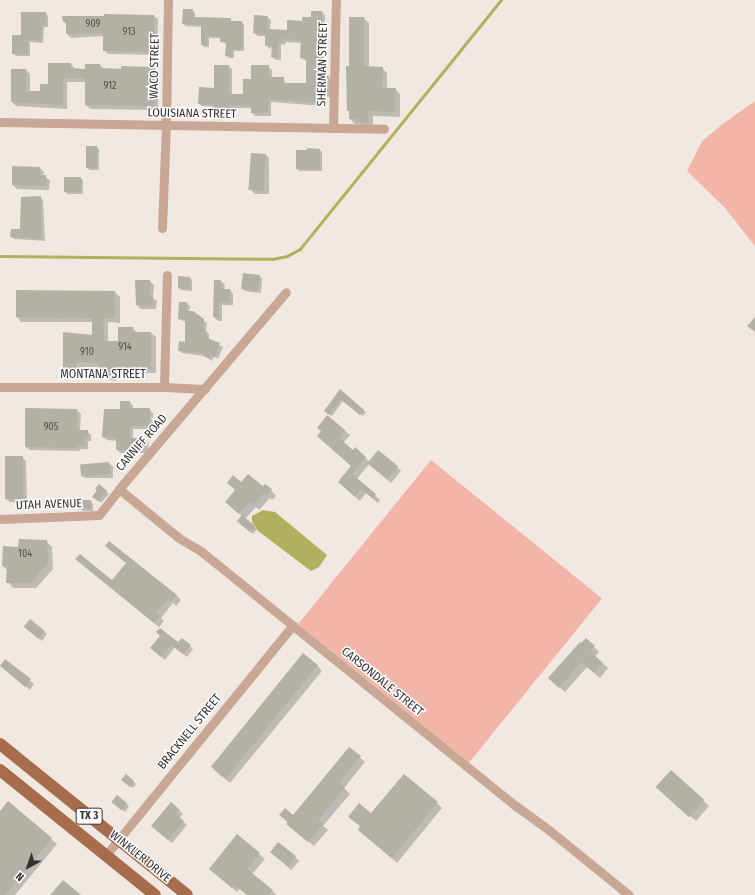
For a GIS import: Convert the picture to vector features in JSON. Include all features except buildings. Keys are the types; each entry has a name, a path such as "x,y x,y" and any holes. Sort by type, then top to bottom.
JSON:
{"main road":[{"name":"WINKLER DRIVE","path":"0,744 187,895"},
{"name":"WINKLER DRIVE","path":"0,770 155,895"}],"street":[{"name":"WACO STREET","path":"162,228 166,125 168,0"},
{"name":"SHERMAN STREET","path":"333,128 336,0"},
{"name":"LOUISIANA STREET","path":"0,122 384,130"},
{"path":"164,387 167,275"},
{"name":"CANNIFF ROAD","path":"99,515 119,489 286,292"},
{"name":"MONTANA STREET","path":"0,387 164,387 205,389"},
{"name":"CARSONDALE STREET","path":"119,489 179,538 202,552 516,806 549,830 629,895"},
{"name":"UTAH AVENUE","path":"0,519 99,515"},
{"name":"BRACKNELL STREET","path":"106,855 293,625"}],"shaded area":[{"path":"755,101 755,246 725,208 687,171 702,141"},
{"path":"431,460 602,598 469,762 298,624"},
{"path":"263,510 275,512 327,555 319,567 311,571 258,531 252,522 252,516"}],"waterway":[{"path":"0,256 272,259 287,256 300,249 501,0"}]}
